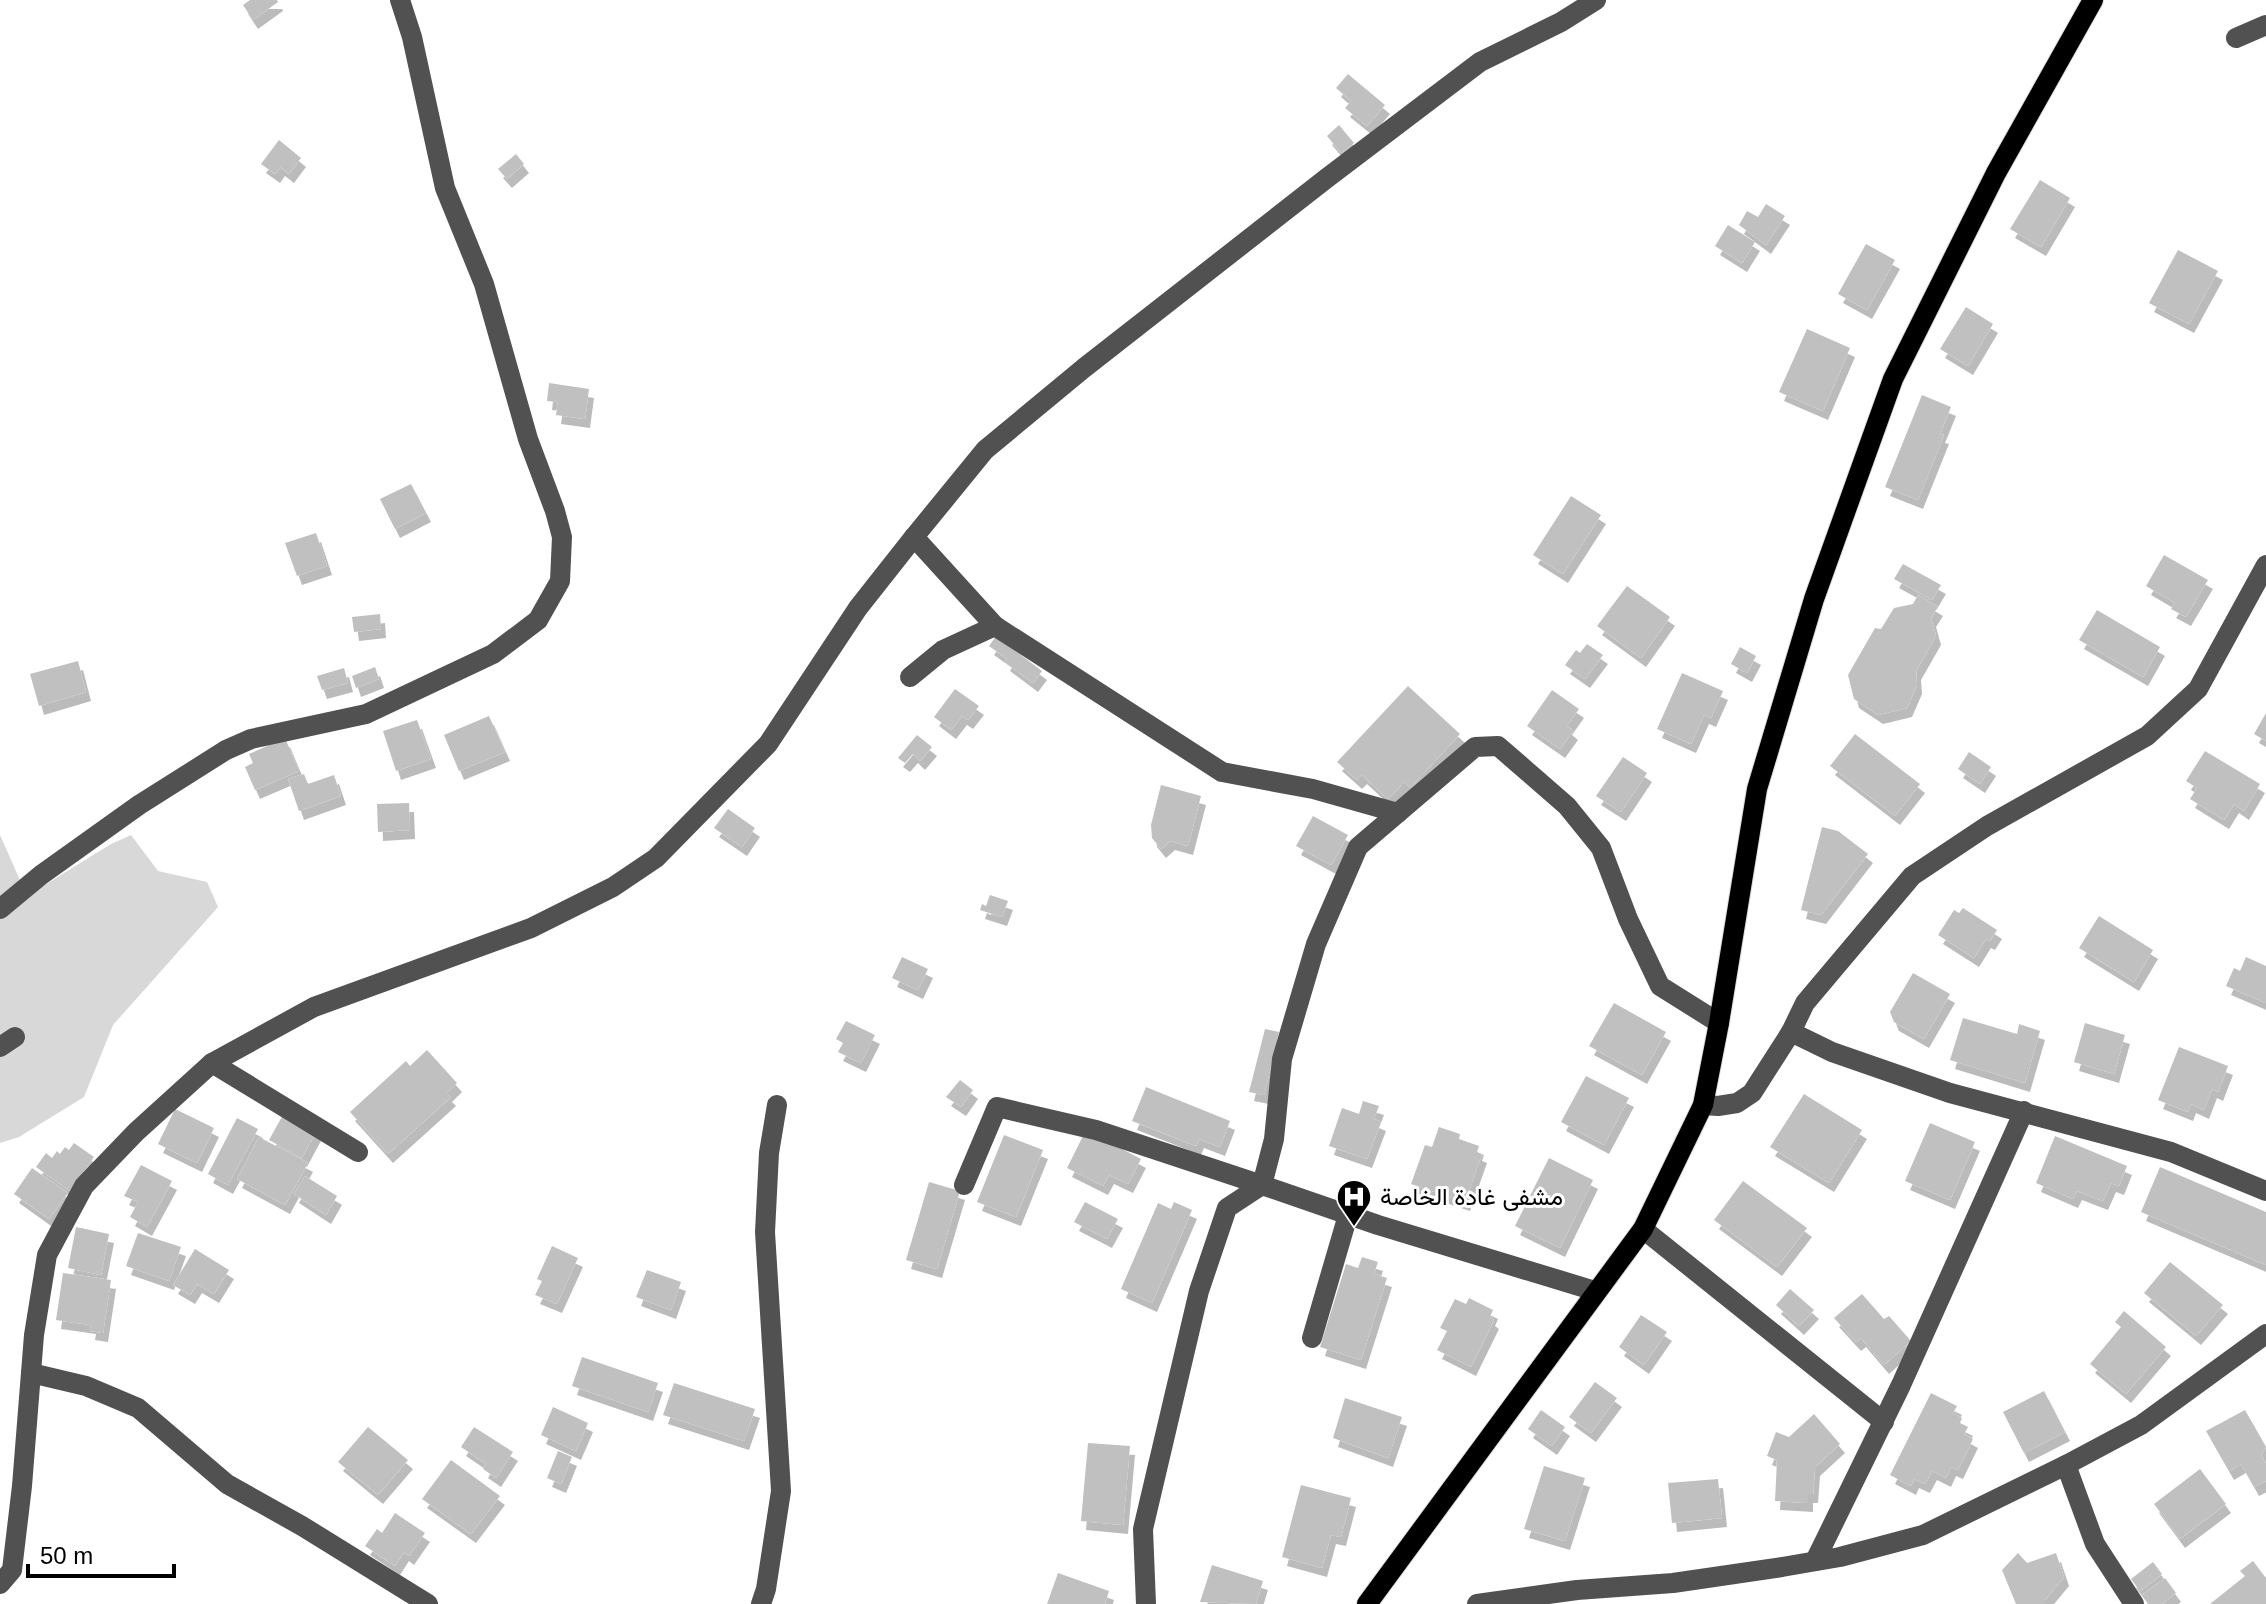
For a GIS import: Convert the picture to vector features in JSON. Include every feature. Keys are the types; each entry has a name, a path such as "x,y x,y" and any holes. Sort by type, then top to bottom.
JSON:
{"main road":[{"path":"1367,1604 1643,1229 1703,1105 1757,789 1814,599 1893,379 1996,173 2093,0"}],"street":[{"path":"0,909 41,875 139,805 226,750 251,739 366,714 493,654 538,620 560,581 562,537 528,439 484,284 445,188 412,37 400,0"},
{"path":"0,1584 12,1570 34,1335 47,1255 84,1186 136,1132 212,1063 314,1007 531,928 613,887 656,858 768,744 858,608 985,450 1108,349 1480,62 1561,22 1596,0"},
{"path":"2236,38 2266,25"},
{"path":"914,537 995,626 1222,772 1313,789 1398,813"},
{"path":"1703,1105 1737,1103 1752,1093 1791,1032 1805,1003 1912,876 1987,826 2147,736 2198,689 2266,565"},
{"path":"910,677 943,650 995,626"},
{"path":"1146,1604 1143,1529 1199,1291 1227,1208 1262,1185 1274,1139 1282,1059 1316,944 1358,847 1475,747 1498,746 1567,806 1601,848 1628,919 1660,986 1719,1023"},
{"path":"1791,1032 1832,1052 1950,1093 2171,1152 2266,1191"},
{"path":"212,1063 358,1152"},
{"path":"761,1604 781,1491 765,1232 769,1153 777,1105"},
{"path":"964,1185 997,1107 1096,1130 1348,1215 1595,1291"},
{"path":"1815,1561 1884,1422 2024,1111"},
{"path":"1312,1338 1348,1215"},
{"path":"1643,1229 1884,1422"},
{"path":"1477,1604 1577,1590 1673,1583 1815,1561 1923,1535 2141,1425 2266,1334"},
{"path":"31,1373 86,1386 138,1408 227,1484 428,1604"},
{"path":"2066,1465 2095,1544 2134,1604"}],"shaded area":[{"path":"0,835 27,896 131,835 158,871 207,882 218,907 113,1025 84,1097 19,1137 0,1143"}],"building":[{"path":"250,0 278,2 253,20 243,5"},
{"path":"1348,74 1385,105 1367,126 1345,108 1351,101 1336,88"},
{"path":"1339,125 1354,143 1341,153 1327,136"},
{"path":"279,140 301,158 289,174 280,167 275,174 261,164"},
{"path":"516,154 524,164 507,179 498,169"},
{"path":"2040,180 2070,198 2041,247 2010,229"},
{"path":"1766,204 1785,216 1766,245 1739,225 1747,211 1758,217"},
{"path":"1728,225 1755,242 1742,263 1715,246"},
{"path":"1866,244 1895,260 1867,310 1838,294"},
{"path":"2178,250 2218,271 2189,324 2149,303"},
{"path":"1966,307 1993,324 1968,366 1940,349"},
{"path":"1807,329 1850,348 1823,411 1779,392"},
{"path":"549,383 589,389 585,419 556,415 558,402 547,401"},
{"path":"1922,395 1951,407 1940,434 1944,435 1918,500 1885,487"},
{"path":"411,484 426,513 395,529 380,499"},
{"path":"1571,496 1601,515 1563,574 1533,555"},
{"path":"316,533 327,566 297,576 285,543"},
{"path":"2164,555 2208,580 2186,617 2171,609 2175,603 2146,586"},
{"path":"1903,564 1941,585 1932,600 1894,579"},
{"path":"1627,586 1670,617 1641,658 1597,626"},
{"path":"1918,595 1938,607 1931,618 1936,636 1916,671 1917,685 1907,708 1878,715 1854,699 1848,675 1875,628 1881,629 1894,608 1913,604"},
{"path":"2097,610 2160,647 2143,677 2079,640"},
{"path":"380,614 381,629 354,632 352,617"},
{"path":"996,636 1042,671 1033,683 989,646"},
{"path":"1587,644 1603,655 1585,679 1565,665 1576,650 1580,653"},
{"path":"1740,647 1756,656 1747,673 1731,664"},
{"path":"78,661 86,692 39,706 30,674"},
{"path":"375,667 379,679 356,688 352,676"},
{"path":"344,668 348,683 322,690 317,676"},
{"path":"1682,673 1723,691 1711,718 1704,715 1691,744 1657,729"},
{"path":"1408,686 1460,734 1410,788 1404,782 1388,799 1362,775 1357,780 1337,762"},
{"path":"955,689 979,706 968,720 962,716 951,730 934,717"},
{"path":"1552,690 1579,709 1567,726 1573,731 1560,749 1527,726"},
{"path":"2266,713 2266,741 2254,734"},
{"path":"489,716 505,752 459,771 444,735"},
{"path":"417,720 431,759 396,771 383,731"},
{"path":"1855,734 1920,784 1895,816 1830,766"},
{"path":"917,735 932,747 920,761 913,754 905,763 898,758"},
{"path":"285,738 299,771 255,790 245,767 253,763 249,754"},
{"path":"2205,751 2260,784 2244,811 2234,804 2224,820 2190,799 2197,788 2186,781"},
{"path":"1969,752 1991,767 1980,784 1958,769"},
{"path":"1623,757 1647,773 1621,812 1596,796"},
{"path":"304,774 308,784 334,775 341,796 299,811 288,779"},
{"path":"1161,785 1201,796 1188,846 1170,841 1161,849 1152,838 1151,825"},
{"path":"409,803 410,830 378,832 377,804"},
{"path":"728,809 755,828 742,847 714,828"},
{"path":"1313,816 1348,835 1331,865 1296,846"},
{"path":"1822,827 1838,831 1868,854 1821,915 1801,910"},
{"path":"990,895 1008,901 1002,917 980,910 982,904 986,906"},
{"path":"1963,908 1997,930 1990,941 1986,939 1974,958 1938,935 1954,910 1959,913"},
{"path":"2099,916 2153,950 2134,982 2079,948"},
{"path":"902,957 928,969 918,990 892,978"},
{"path":"2246,957 2266,966 2266,1003 2226,986 2234,968 2240,971"},
{"path":"1913,973 1950,994 1924,1039 1894,1022 1890,1012"},
{"path":"1614,1003 1666,1032 1642,1075 1589,1046"},
{"path":"1963,1018 2017,1034 2019,1024 2040,1031 2025,1083 1950,1060"},
{"path":"846,1021 875,1035 861,1063 838,1052 843,1043 836,1039"},
{"path":"2085,1023 2125,1035 2114,1074 2074,1062"},
{"path":"1265,1029 1279,1032 1264,1095 1249,1092"},
{"path":"2179,1047 2228,1066 2218,1092 2212,1089 2204,1110 2191,1104 2188,1112 2158,1100"},
{"path":"427,1050 457,1083 447,1093 451,1097 388,1154 350,1112 406,1061 410,1066"},
{"path":"1586,1076 1629,1098 1604,1145 1561,1122"},
{"path":"960,1080 973,1090 961,1107 946,1097"},
{"path":"1146,1087 1230,1121 1220,1147 1199,1139 1196,1146 1132,1121"},
{"path":"1804,1094 1862,1130 1829,1183 1770,1147"},
{"path":"1363,1101 1379,1106 1374,1119 1381,1122 1367,1159 1329,1146 1342,1108 1359,1114"},
{"path":"175,1109 214,1128 197,1163 158,1144"},
{"path":"284,1113 317,1130 302,1158 269,1140"},
{"path":"237,1118 258,1129 228,1185 208,1174"},
{"path":"1930,1123 1975,1142 1950,1200 1905,1181"},
{"path":"1439,1127 1460,1134 1459,1139 1479,1146 1477,1152 1482,1154 1465,1202 1411,1184 1425,1145 1432,1147"},
{"path":"1086,1130 1141,1159 1128,1184 1109,1175 1103,1186 1067,1168"},
{"path":"1004,1135 1043,1150 1016,1217 977,1202"},
{"path":"2055,1136 2127,1166 2119,1186 2111,1183 2103,1201 2077,1191 2073,1199 2036,1183"},
{"path":"259,1137 308,1163 285,1205 237,1179"},
{"path":"74,1143 94,1157 70,1191 36,1167 46,1153 52,1158 65,1147 69,1150"},
{"path":"1549,1158 1593,1180 1560,1248 1515,1226"},
{"path":"141,1165 172,1181 147,1227 130,1217 138,1202 124,1196"},
{"path":"2160,1167 2266,1212 2266,1265 2141,1212"},
{"path":"32,1168 68,1193 49,1219 14,1194"},
{"path":"305,1176 337,1196 326,1215 294,1194"},
{"path":"1743,1181 1807,1228 1777,1267 1714,1220"},
{"path":"929,1182 960,1191 937,1269 906,1260"},
{"path":"1085,1202 1118,1219 1107,1239 1074,1222"},
{"path":"1174,1202 1192,1210 1152,1303 1121,1289 1158,1203 1171,1209"},
{"path":"76,1227 109,1234 101,1275 68,1268"},
{"path":"138,1233 181,1247 169,1281 126,1266"},
{"path":"552,1246 578,1258 557,1304 535,1295 542,1281 537,1279"},
{"path":"195,1249 229,1270 214,1294 197,1284 190,1295 173,1285"},
{"path":"1362,1257 1378,1262 1374,1274 1387,1278 1361,1360 1320,1347 1346,1264 1358,1268"},
{"path":"2170,1262 2223,1305 2196,1336 2144,1293"},
{"path":"647,1270 681,1282 671,1310 636,1297"},
{"path":"63,1273 111,1280 103,1333 90,1331 91,1325 56,1320"},
{"path":"1790,1289 1814,1310 1799,1326 1776,1305"},
{"path":"1862,1294 1884,1319 1889,1316 1911,1341 1884,1365 1861,1338 1856,1342 1834,1318"},
{"path":"1469,1298 1493,1310 1490,1317 1494,1320 1471,1367 1437,1350 1447,1331 1440,1328 1455,1299 1466,1304"},
{"path":"2124,1311 2166,1347 2126,1394 2090,1364 2121,1327 2115,1322"},
{"path":"1641,1315 1667,1332 1644,1365 1619,1347"},
{"path":"582,1357 658,1383 648,1412 572,1386"},
{"path":"1595,1382 1617,1398 1591,1433 1569,1417"},
{"path":"674,1383 755,1409 744,1441 663,1415"},
{"path":"2044,1391 2065,1432 2024,1453 2003,1412"},
{"path":"1931,1393 1957,1406 1953,1413 1962,1418 1960,1423 1968,1427 1964,1434 1973,1439 1958,1470 1951,1467 1946,1478 1932,1471 1925,1484 1914,1479 1911,1486 1890,1475"},
{"path":"1345,1398 1402,1417 1388,1458 1333,1438"},
{"path":"553,1407 588,1423 576,1451 541,1435"},
{"path":"1541,1410 1565,1427 1552,1446 1528,1429"},
{"path":"2245,1410 2266,1447 2261,1455 2266,1464 2266,1481 2254,1487 2241,1464 2229,1471 2206,1431"},
{"path":"1814,1414 1840,1444 1815,1467 1813,1494 1808,1494 1808,1503 1775,1501 1777,1460 1767,1456 1776,1432 1789,1437"},
{"path":"368,1427 408,1460 378,1495 338,1462"},
{"path":"474,1427 513,1452 496,1478 483,1469 486,1464 461,1447"},
{"path":"1088,1443 1130,1446 1123,1525 1081,1521"},
{"path":"558,1451 572,1457 561,1484 547,1478"},
{"path":"451,1460 500,1496 471,1534 422,1499"},
{"path":"1544,1466 1585,1478 1565,1541 1524,1529"},
{"path":"2200,1469 2226,1504 2180,1539 2154,1504"},
{"path":"1718,1479 1722,1518 1672,1523 1668,1483"},
{"path":"1301,1485 1351,1498 1341,1537 1331,1535 1322,1568 1282,1557"},
{"path":"395,1513 425,1533 409,1556 404,1552 395,1566 365,1546 377,1529 382,1533"},
{"path":"2018,1553 2027,1563 2056,1553 2064,1577 2045,1604 2016,1604 2002,1570"},
{"path":"2253,1561 2266,1578 2266,1604 2210,1604 2245,1576 2240,1571"},
{"path":"2153,1562 2162,1574 2140,1591 2131,1579"},
{"path":"1212,1565 1263,1581 1256,1604 1200,1602"},
{"path":"1058,1573 1109,1591 1105,1604 1047,1604"},
{"path":"2165,1578 2176,1593 2162,1604 2148,1604 2142,1595"}],"place":[{"name":"مشفى غادة الخاصة","path":"1354,1228"}]}
